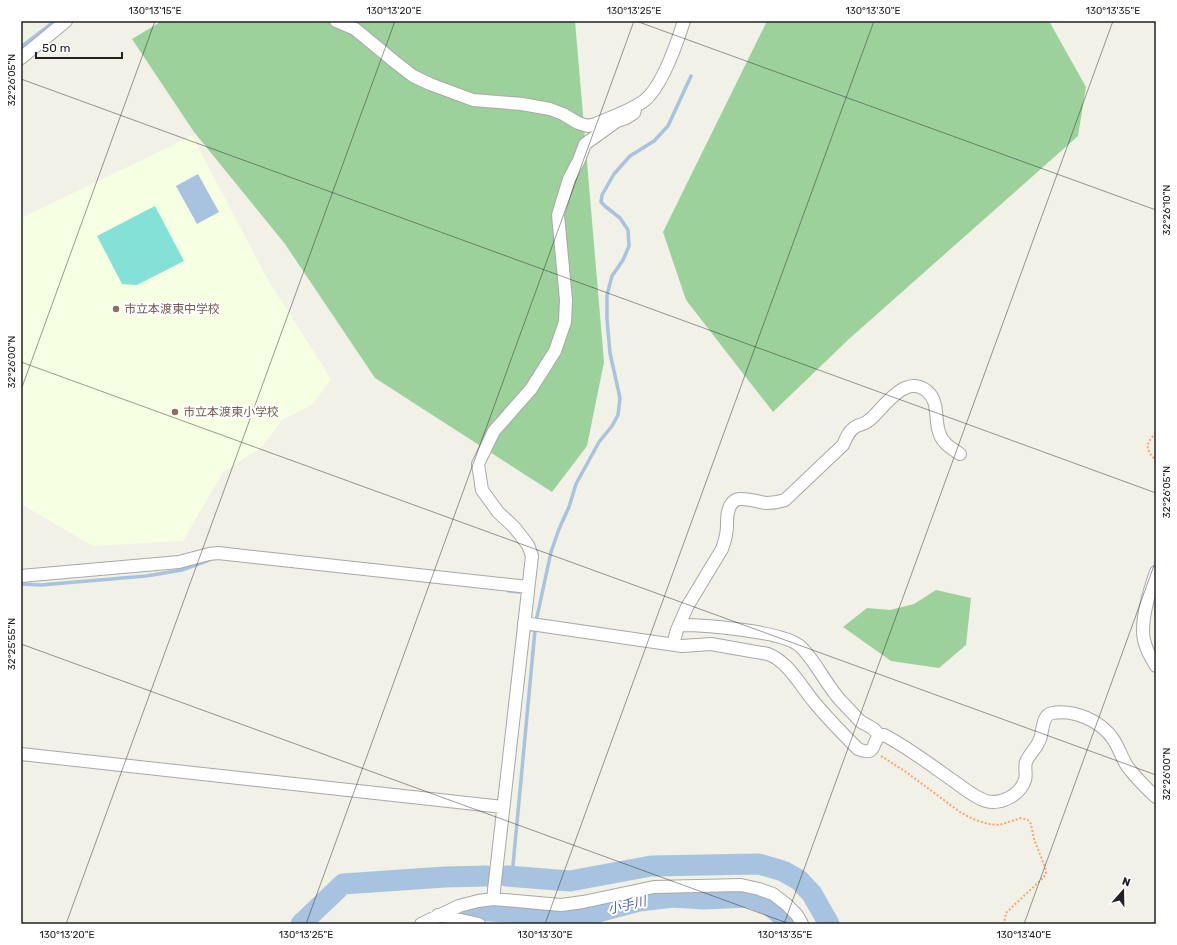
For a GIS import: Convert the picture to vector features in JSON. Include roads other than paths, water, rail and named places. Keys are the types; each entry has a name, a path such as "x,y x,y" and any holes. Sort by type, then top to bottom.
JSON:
{"street":[{"path":"21,58 66,21"},
{"path":"336,21 355,29 413,76 430,84 473,100 522,104 550,109 563,114 578,123 588,126 636,106 653,92 684,21"},
{"path":"493,899 532,556 528,545 514,527 498,512 482,490 478,464 494,431 531,389 555,351 565,322 566,300 558,215 569,180 585,144 617,121 634,113 636,106"},
{"path":"673,644 687,607 726,540 727,513 734,501 747,499 775,503 785,500 842,445 848,434 856,426 867,422 904,388 918,386 927,390 931,394 935,404 936,421 939,434 947,445 960,454"},
{"path":"21,576 180,562 218,553 528,587"},
{"path":"1156,572 1150,588 1143,626 1144,639 1148,655 1156,666"},
{"path":"524,624 682,646 711,644 768,654 776,657 783,663 816,704 858,749 863,751 872,750 879,736"},
{"path":"680,625 701,626 774,635 789,640 800,646 810,657 839,699 860,721 876,730 879,736"},
{"path":"879,736 884,735 889,738 966,789 986,800 997,801 1009,799 1021,789 1025,780 1026,761 1040,740 1045,719 1048,715 1052,713 1069,713 1078,715 1099,725 1108,732 1130,770 1156,797"},
{"path":"21,754 503,807"},
{"path":"421,924 459,906 493,899 560,905 583,902 654,887 741,885 773,894 797,915 802,924"},
{"path":"438,915 470,922"}],"waterway":[{"path":"21,47 55,21"},
{"path":"537,617 551,552 569,507 576,484 599,442 612,426 618,415 620,398 610,353 607,319 607,295 612,276 623,260 629,246 628,230 620,218 601,202 602,195 614,174 630,156 654,141 668,126 691,76"},
{"path":"21,584 41,585 146,576 182,570 209,560"},
{"path":"509,591 519,592"},
{"path":"512,876 535,630"},
{"path":"506,876 570,881 651,866 759,864 783,871 799,880 812,894 829,924"},
{"path":"301,924 343,884 445,877 486,876"},
{"name":"小手川","path":"462,924 468,916 481,910 575,918 639,901 673,897 704,899 749,897 769,905 788,921 789,924"}],"place":[{"name":"市立本渡東中学校","path":"116,309"},
{"name":"市立本渡東小学校","path":"175,412"}]}
